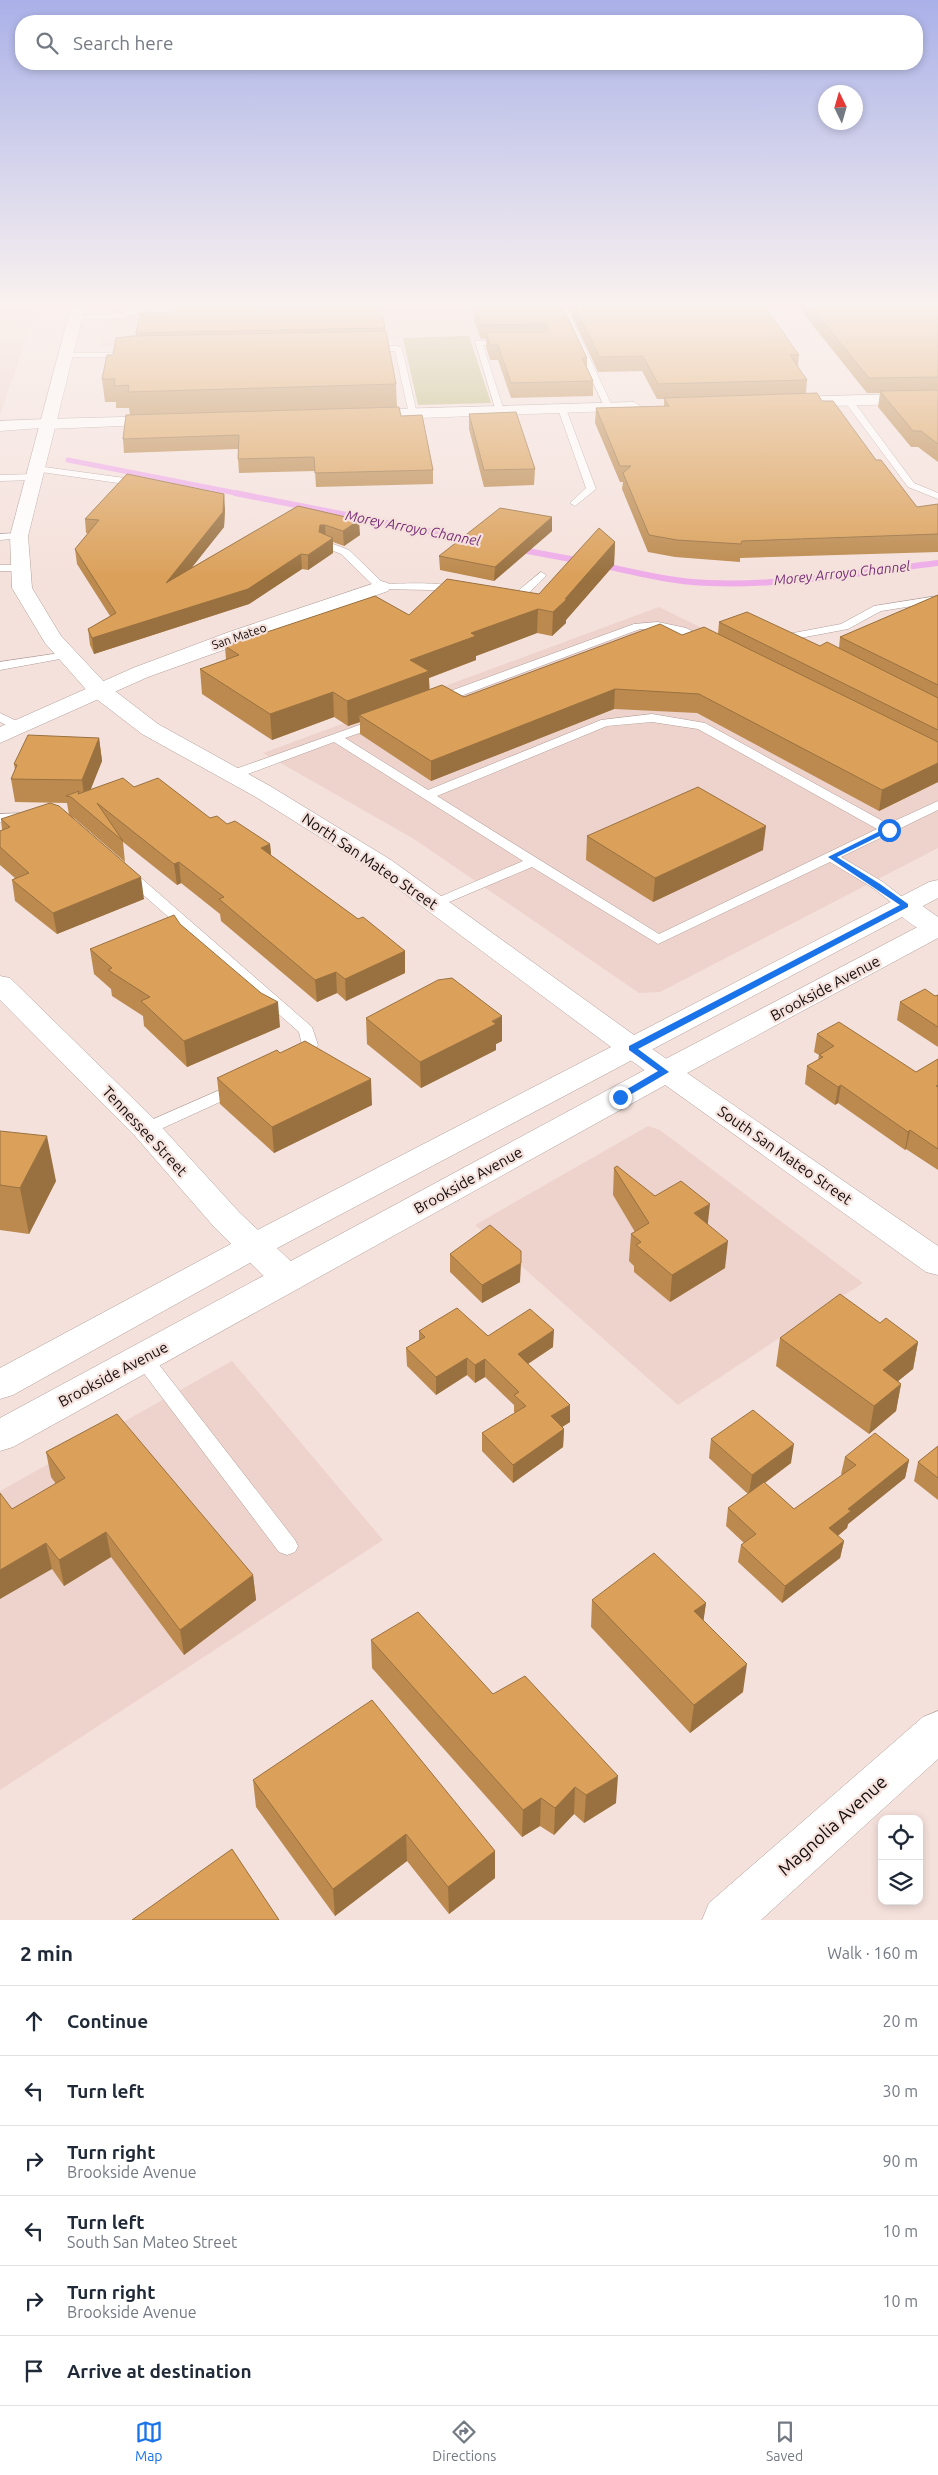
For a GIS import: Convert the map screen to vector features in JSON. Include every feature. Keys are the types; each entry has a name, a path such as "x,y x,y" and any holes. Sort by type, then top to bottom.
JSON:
{"main road":[{"path":"6,727 98,689 52,639 22,588 20,536 55,397"},
{"path":"778,402 938,398"},
{"path":"346,416 648,406"},
{"path":"0,426 173,421"},
{"name":"San Mateo","path":"98,689 178,657 381,587"},
{"name":"North San Mateo Street","path":"98,689 150,730 232,775 382,865 632,1048"},
{"path":"0,1384 254,1246 938,888"},
{"path":"905,906 937,928"},
{"name":"Brookside Avenue","path":"0,1436 665,1072 937,928"},
{"name":"Tennessee Street","path":"0,984 146,1129 227,1220 288,1279"},
{"name":"South San Mateo Street","path":"632,1048 938,1263"},
{"name":"Magnolia Avenue","path":"726,1920 938,1731"}],"lane":[{"path":"409,397 413,414"},
{"path":"495,397 500,411"},
{"path":"604,397 609,408"},
{"path":"848,400 911,485 938,496"},
{"path":"562,409 591,489 575,503"},
{"path":"0,478 36,473 71,472 149,485"},
{"path":"0,537 20,536"},
{"path":"325,544 346,552 381,587 432,587 468,593"},
{"path":"0,568 21,568"},
{"path":"492,598 511,600 541,575"},
{"path":"806,646 788,637 844,628 878,608 938,599"},
{"path":"427,704 638,626 661,624 683,629 718,647"},
{"path":"0,666 67,656"},
{"path":"232,775 391,717"},
{"path":"428,795 605,724 652,718 701,726 889,830"},
{"path":"336,738 658,940 938,805"},
{"path":"0,818 45,817"},
{"path":"831,857 878,885 905,906"},
{"path":"435,904 532,862"},
{"path":"120,867 306,1030 310,1045 300,1058 291,1063"},
{"path":"146,1129 255,1079"},
{"path":"143,1358 287,1546"}],"shaded area":[{"path":"0,397 6,397 0,415"},
{"path":"416,397 489,397 491,403 418,405"},
{"path":"659,607 938,743 938,848 660,992 639,993 414,839 263,753"},
{"path":"648,1126 660,1130 863,1283 678,1405 475,1225"},
{"path":"232,1361 383,1540 0,1790 0,1491"}],"building":[{"path":"819,397 822,401 833,401 876,460 881,460 917,507 938,504 938,534 742,541 741,544 677,540 649,535 623,473 631,466 620,466 596,408 669,406 664,398"},
{"path":"885,397 938,397 938,444 921,431 913,431"},
{"path":"399,407 401,416 422,415 433,470 315,473 314,457 238,459 239,435 123,439 126,415"},
{"path":"516,412 535,469 484,470 469,414"},
{"path":"127,474 224,494 223,512 166,583 298,506 359,520 343,531 320,525 319,532 333,538 308,555 301,554 248,589 92,638 88,629 116,613 75,549 99,520 85,519"},
{"path":"500,508 552,517 495,567 439,556"},
{"path":"599,528 615,542 565,599 567,599 553,612 538,609 471,633 476,636 410,660 429,671 347,701 333,692 270,714 200,669 239,655 225,646 375,596 409,615 447,579 539,594"},
{"path":"938,595 938,685 840,637"},
{"path":"747,612 820,646 827,642 938,698 938,730 719,622"},
{"path":"660,624 682,635 704,627 938,742 938,763 882,790 699,694 615,689 431,761 359,715 442,685 464,697"},
{"path":"28,735 99,738 82,780 11,779 17,765 14,764"},
{"path":"123,778 134,787 158,778 210,818 217,816 227,824 235,821 270,844 261,848 358,919 363,917 405,951 345,979 336,972 315,980 219,899 224,897 179,862 174,864 97,803 123,841 71,797 66,796 79,791 78,794"},
{"path":"698,787 766,826 655,878 587,836"},
{"path":"50,803 59,806 141,877 53,913 12,880 29,873 0,847 0,831 10,827 1,819"},
{"path":"174,915 180,924 261,993 278,1002 184,1041 141,1001 150,997 108,970 112,968 90,949"},
{"path":"452,978 502,1016 492,1021 496,1024 420,1062 366,1018 438,980"},
{"path":"925,989 935,996 938,995 938,1027 900,1002"},
{"path":"839,1022 916,1072 938,1059 938,1085 936,1086 938,1087 938,1149 910,1130 908,1132 841,1085 838,1087 807,1066 823,1057 819,1055 834,1046 817,1034"},
{"path":"305,1041 371,1079 272,1127 217,1078 277,1050 280,1053"},
{"path":"0,1131 47,1136 20,1188 0,1185"},
{"path":"617,1166 655,1196 681,1181 710,1204 694,1213 728,1241 672,1275 636,1245 641,1242 631,1234 649,1223 614,1168"},
{"path":"490,1225 521,1251 521,1263 482,1285 450,1254"},
{"path":"840,1294 880,1323 886,1318 918,1342 883,1370 901,1384 874,1406 780,1338"},
{"path":"457,1308 488,1336 530,1309 554,1330 518,1354 570,1405 551,1416 564,1429 513,1465 482,1433 526,1406 514,1395 519,1392 485,1359 475,1365 467,1358 436,1377 406,1348 425,1337 419,1331"},
{"path":"753,1410 794,1444 752,1475 711,1439"},
{"path":"117,1414 253,1575 180,1630 106,1532 59,1560 46,1543 0,1570 0,1493 12,1509 65,1478 46,1452"},
{"path":"875,1433 909,1460 848,1509 851,1511 829,1528 844,1541 785,1586 741,1545 756,1534 728,1508 764,1482 794,1509 856,1465 845,1457"},
{"path":"938,1446 938,1478 918,1462"},
{"path":"654,1553 706,1603 694,1611 747,1664 694,1705 592,1600"},
{"path":"418,1612 493,1694 525,1676 618,1776 586,1795 575,1787 555,1808 541,1798 523,1810 371,1640"},
{"path":"372,1700 495,1851 448,1887 406,1834 333,1889 253,1780"},
{"path":"232,1849 279,1920 132,1920"}],"waterway":[{"name":"Morey Arroyo Channel","path":"68,460 241,494"},
{"name":"Morey Arroyo Channel","path":"235,493 473,540"},
{"name":"Morey Arroyo Channel","path":"517,549 581,561"},
{"name":"Morey Arroyo Channel","path":"601,565 682,581 739,583 824,578 938,563"}],"route":[{"path":"620,1097 665,1072 632,1048 905,906 878,885 831,857 889,830"}]}
